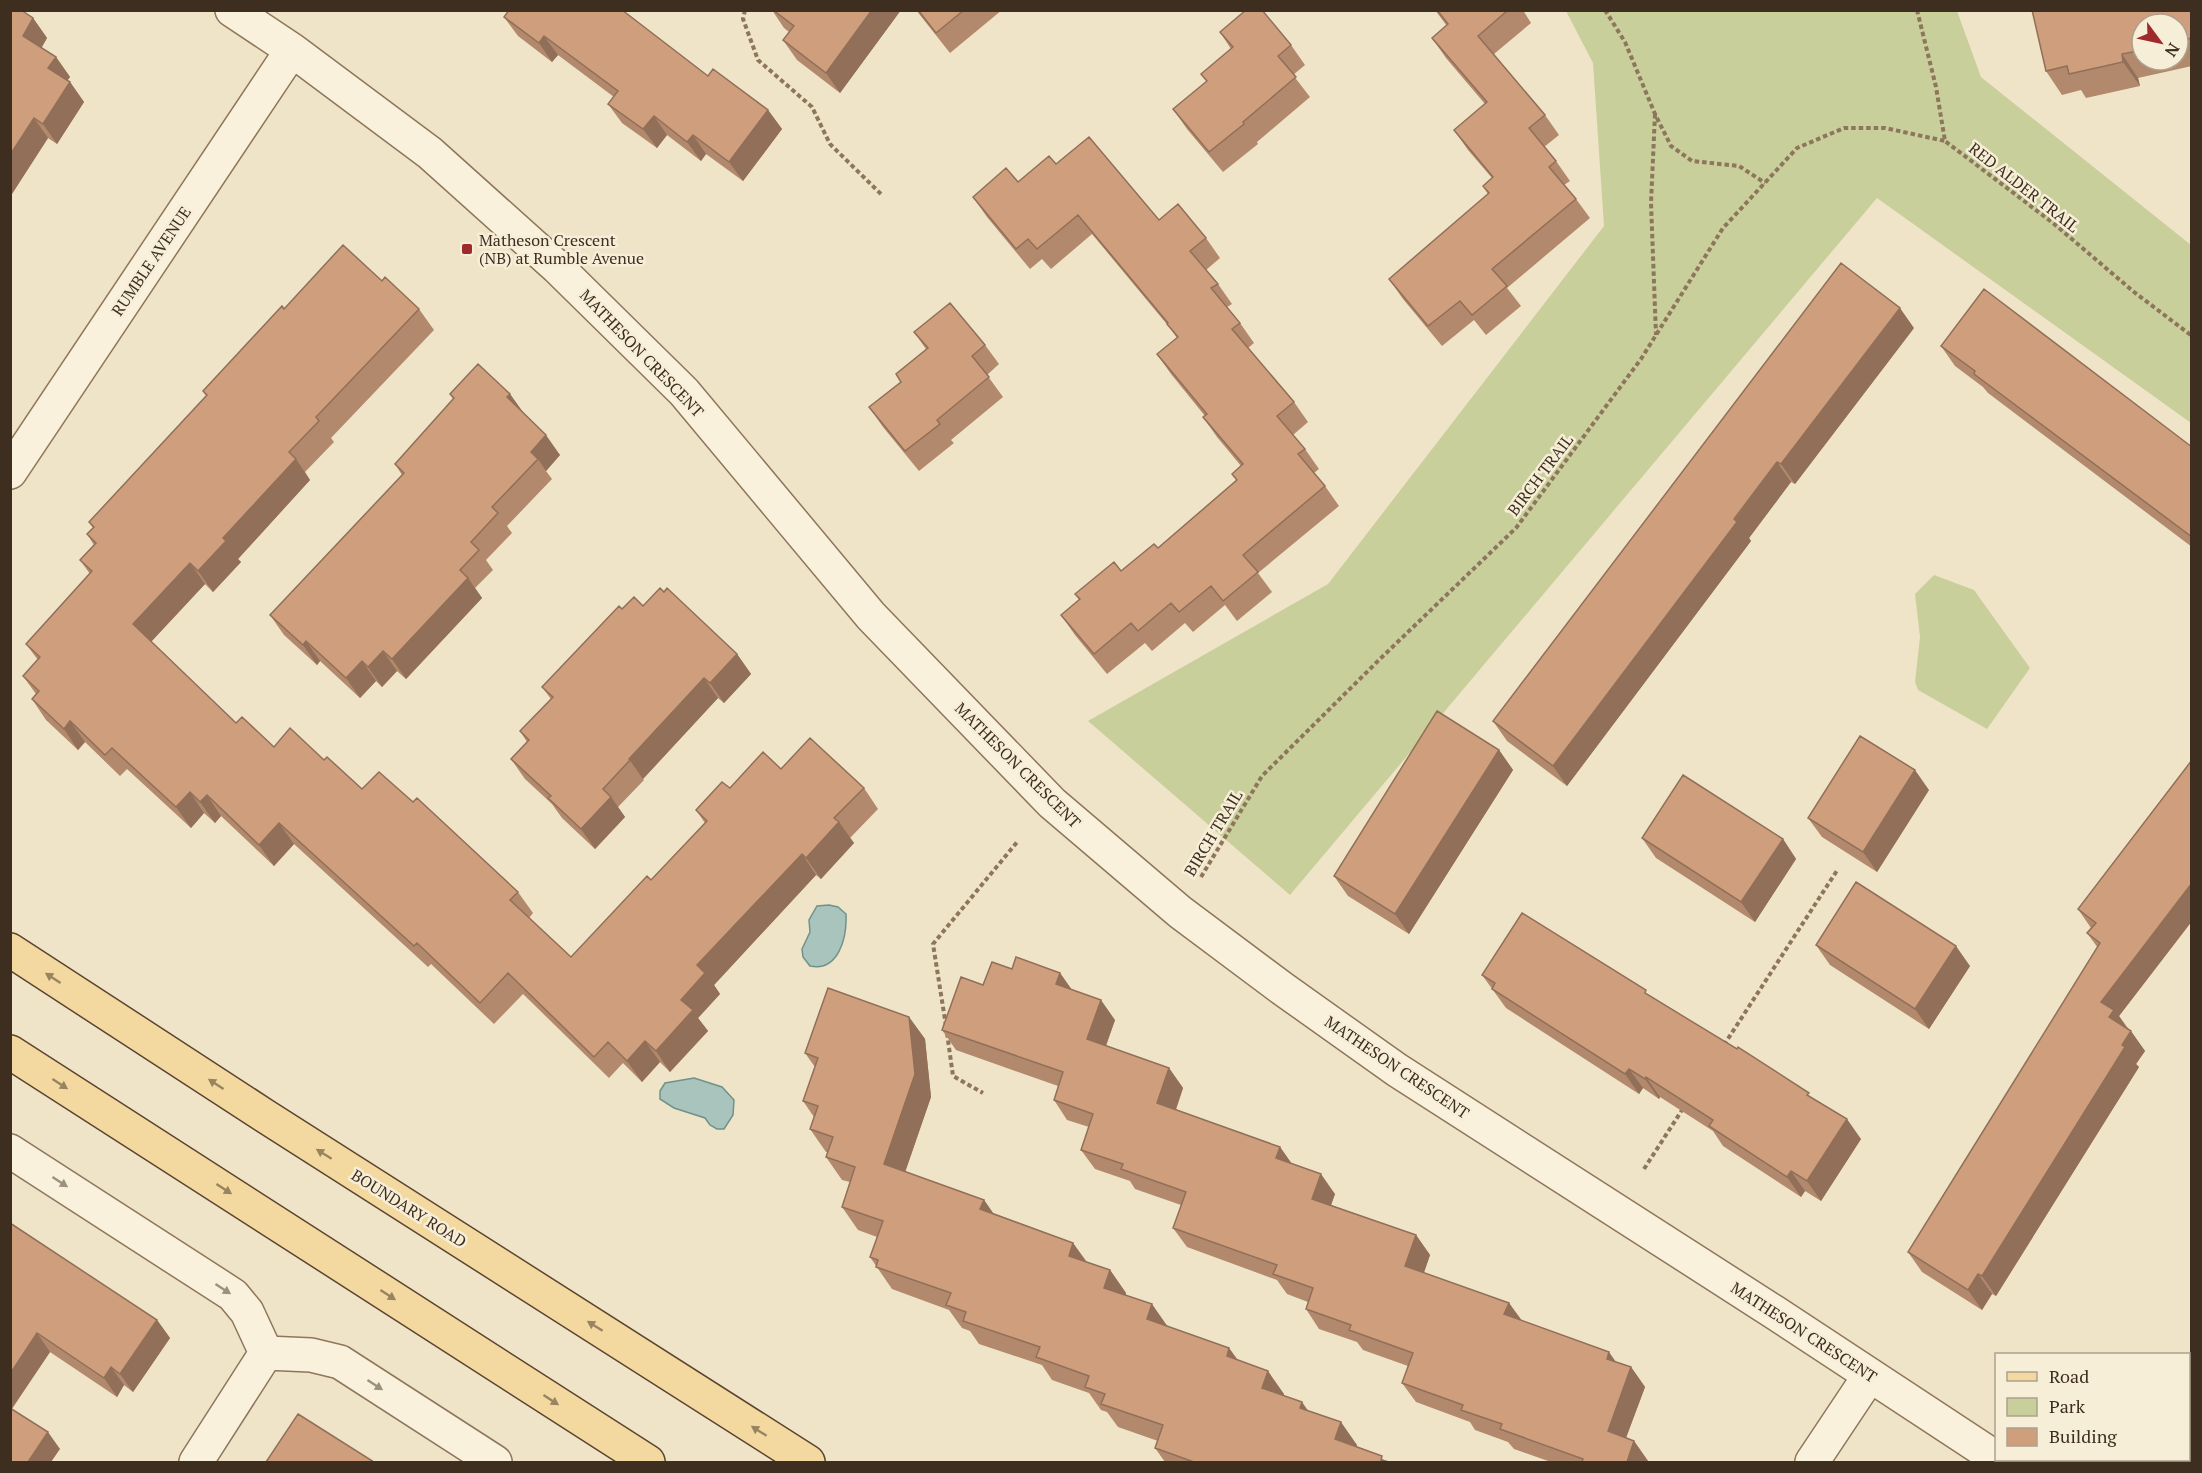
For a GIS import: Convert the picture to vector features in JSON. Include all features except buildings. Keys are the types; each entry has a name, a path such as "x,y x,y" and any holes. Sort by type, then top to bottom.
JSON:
{"main road":[{"name":"BOUNDARY ROAD","path":"10,950 265,1116 808,1462"},
{"path":"10,1052 648,1462"}],"street":[{"name":"MATHESON CRESCENT","path":"232,10 292,50 430,153 565,275 684,392 871,616 1052,803 1180,912 1397,1070 1995,1457"},
{"name":"RUMBLE AVENUE","path":"10,472 292,50"},
{"path":"10,1151 233,1295 248,1312 266,1353"},
{"path":"196,1462 266,1353"},
{"path":"266,1353 311,1355 340,1362 495,1462"},
{"path":"1812,1462 1870,1375"}],"path":[{"path":"745,10 743,19 758,60 812,107 830,144 883,196"},
{"path":"1605,10 1625,42 1671,146 1692,161 1739,166 1765,183"},
{"name":"RED ALDER TRAIL","path":"1917,10 1936,87 1945,141 2053,223 2134,292 2192,336"},
{"path":"1656,114 1651,203 1656,335"},
{"name":"BIRCH TRAIL","path":"1180,912 1262,776 1380,658 1516,528 1641,359 1723,228 1797,148 1844,128 1885,128 1945,141"},
{"path":"983,1093 953,1076 933,944 1018,841"},
{"path":"1722,1049 1838,869"},
{"path":"1644,1169 1689,1099"}],"green space":[{"path":"1566,11 1957,11 1981,77 2191,245 2191,423 1877,198 1290,895 1088,721 1328,584 1604,226 1593,63"},
{"path":"1934,575 1974,590 2030,668 1987,729 1918,690 1915,682 1920,637 1915,594"}],"water":[{"path":"817,906 838,907 846,914 843,942 828,964 810,966 803,957 802,949 810,932 809,920"},
{"path":"694,1078 722,1087 734,1100 733,1115 724,1129 717,1129 705,1118 674,1108 660,1099 660,1091 665,1083"}],"place":[{"name":"Matheson Crescent (NB) at Rumble Avenue","path":"467,249"}]}
